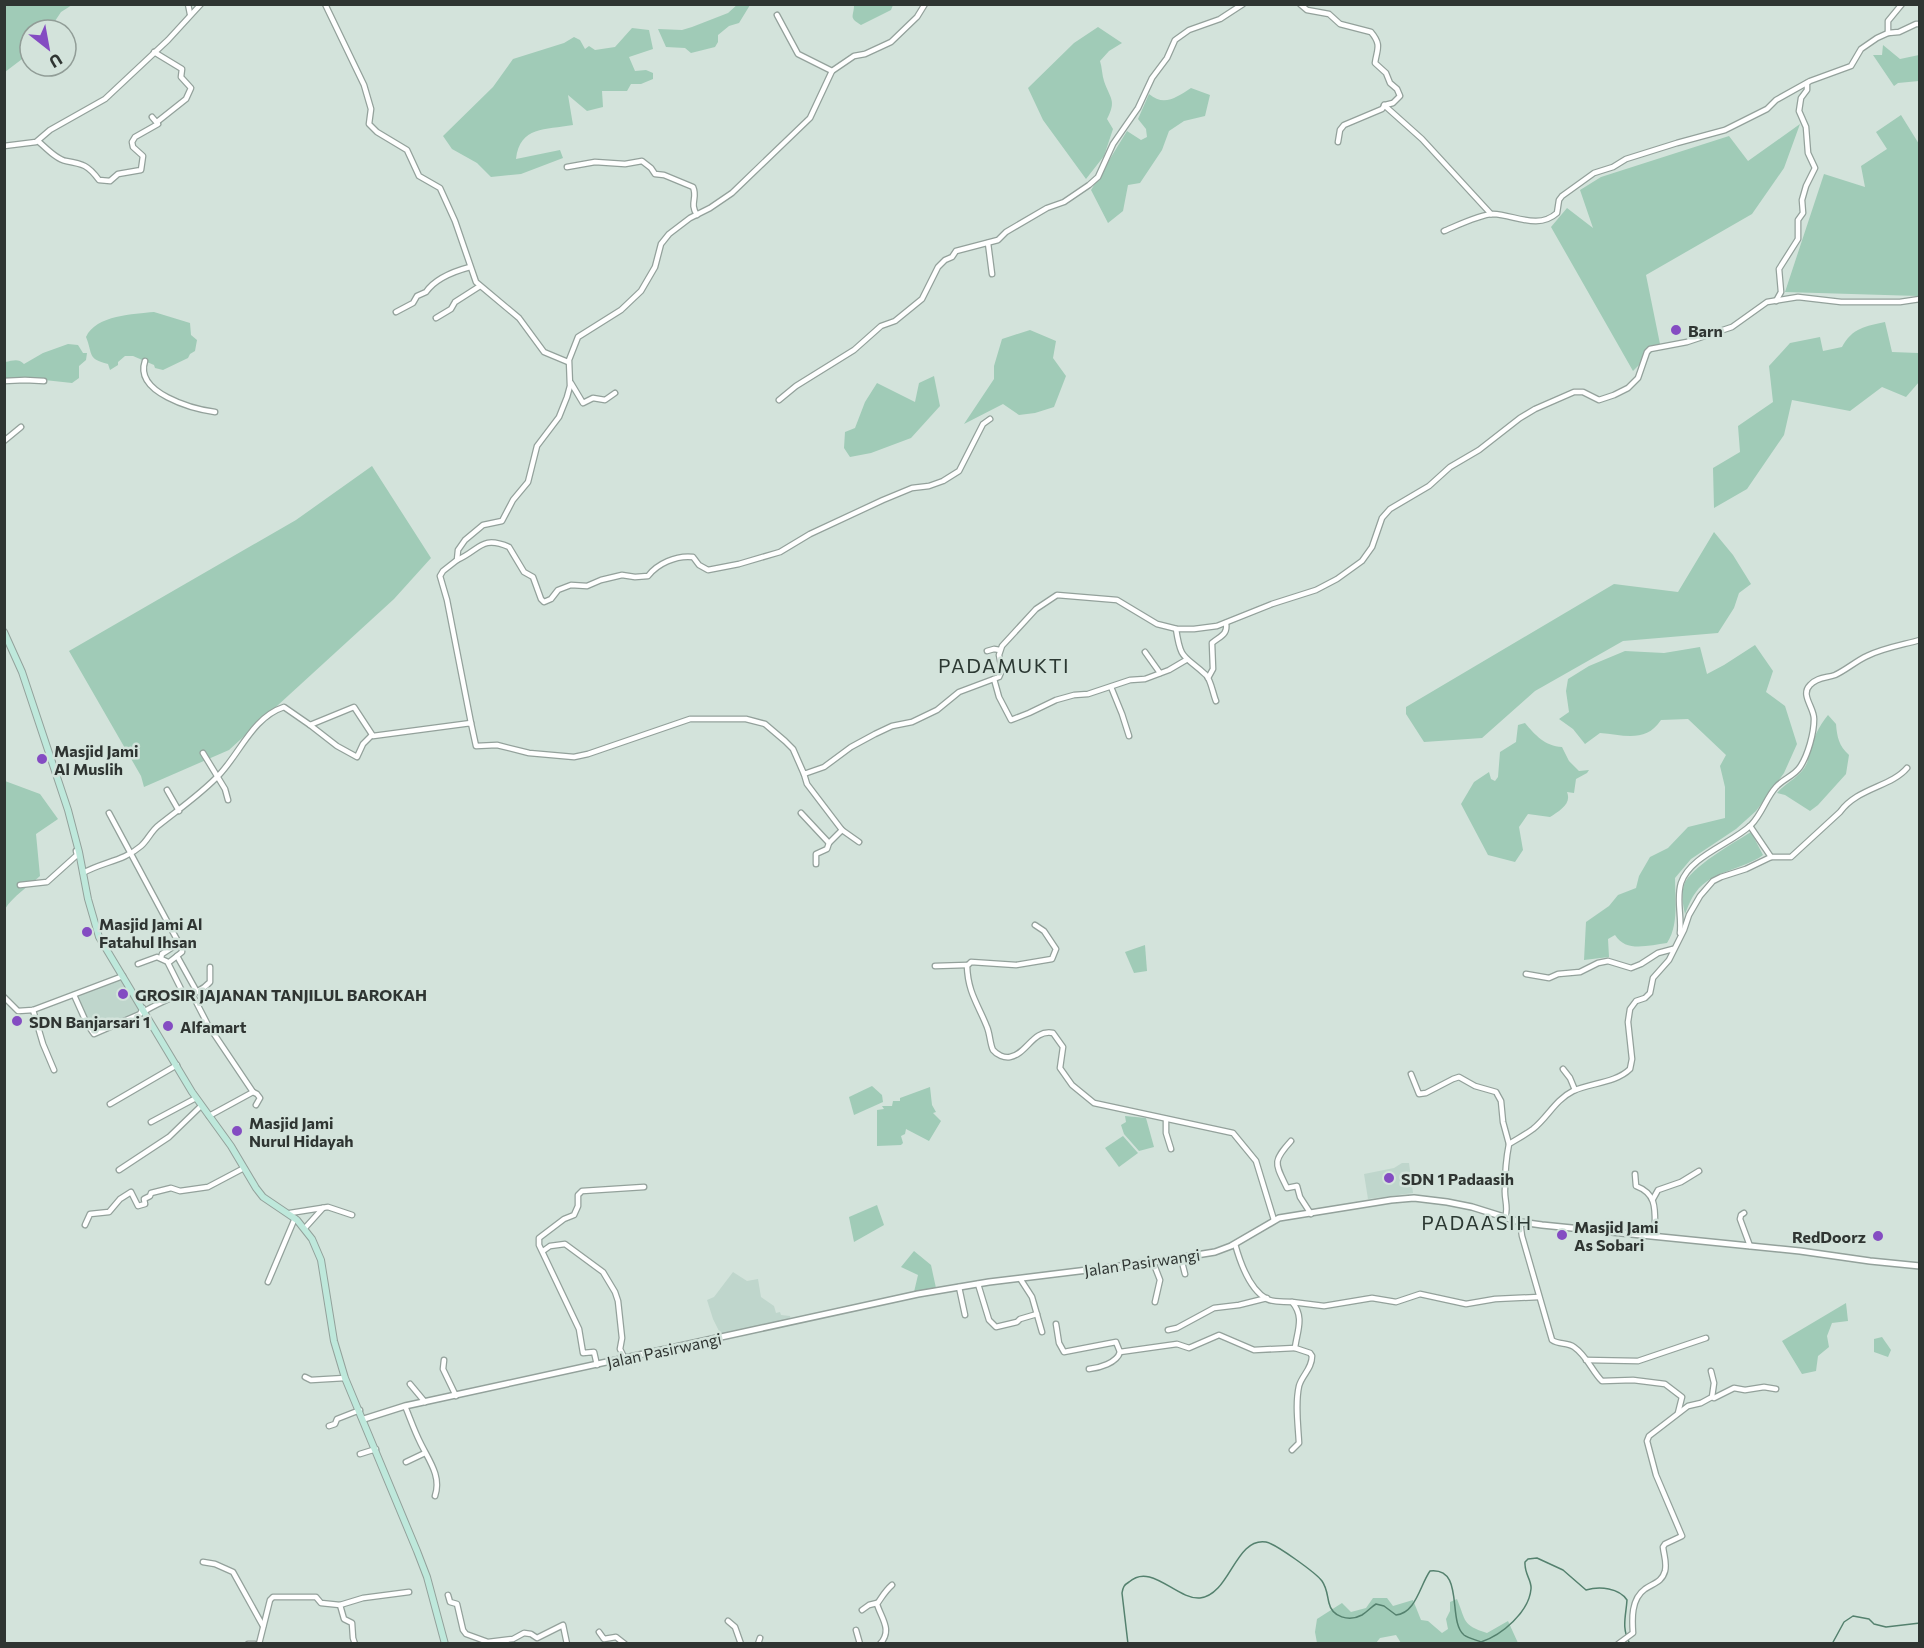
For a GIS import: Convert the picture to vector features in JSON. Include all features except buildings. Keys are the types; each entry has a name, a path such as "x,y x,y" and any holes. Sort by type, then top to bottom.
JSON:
{"main road":[{"path":"4,632 16,654 36,710 78,846 97,933 201,1106 261,1195 292,1216 305,1228 312,1239 321,1260 334,1341 345,1378 364,1419 427,1577 445,1644"}],"street":[{"path":"188,4 190,14"},
{"path":"4,146 38,141 50,130 105,99 168,40 201,4"},
{"path":"325,4 364,85 371,109 369,124 376,132 407,150 419,176 440,188 455,221 470,267 480,286 494,295 519,318 544,352 568,362"},
{"path":"457,557 465,540 481,526 499,522 504,518 513,500 529,480 537,446 563,407 570,383 568,362 580,334 621,310 648,282 664,240 690,218 705,212 732,193 810,118 832,71 854,56 865,54 891,42 917,17 925,4"},
{"path":"779,400 796,386 854,350 881,326 895,321 922,298 939,266 945,260 952,258 956,251 998,240 1005,233 1047,208 1064,202 1093,182 1098,177 1113,144 1138,108 1152,78 1167,58 1175,40 1186,31 1220,19 1243,4"},
{"path":"1300,4 1307,10 1329,14 1340,24 1369,30 1374,35 1379,50 1375,63 1386,73 1400,96 1394,102 1384,105 1382,110 1344,125 1340,130 1338,142"},
{"path":"1888,33 1888,21 1902,4"},
{"path":"777,15 798,54 832,71"},
{"path":"1444,231 1491,214 1538,222 1547,220 1557,213 1558,202 1562,196 1594,172 1677,143 1722,132 1767,109 1776,100 1807,83 1851,66 1861,49 1888,33 1899,32 1914,24 1920,24"},
{"path":"38,141 65,161 74,160 92,170 100,180 110,181 118,174 141,170 143,156 132,146 132,140 158,124 155,120 186,99 191,87 181,78 183,70 181,68 154,51"},
{"path":"1776,301 1781,292 1779,269 1798,239 1797,220 1803,213 1804,192 1815,168 1808,153 1806,127 1799,111 1802,97 1807,90 1807,83"},
{"path":"1384,105 1422,139 1491,214"},
{"path":"567,167 595,162 625,164 642,161 655,174 668,176 693,188 695,195 692,205 697,215"},
{"path":"988,243 992,274"},
{"path":"396,312 413,303 417,296 426,292 441,279 470,267"},
{"path":"436,318 480,286"},
{"path":"804,774 811,773 832,762 851,747 875,734 892,726 912,722 937,710 959,692 993,680 1002,673 1000,650 1036,609 1057,595 1117,600 1157,624 1176,629 1226,623 1272,604 1316,590 1351,569 1372,548 1382,518 1390,509 1429,486 1450,467 1479,450 1535,410 1574,392 1583,392 1599,400 1628,388 1638,378 1650,349 1687,342 1732,327 1749,317 1763,303 1798,297 1841,302 1900,302 1920,299"},
{"path":"145,362 143,368 146,381 159,393 187,405 215,412"},
{"path":"4,381 44,381"},
{"path":"570,383 584,403 592,398 605,400 615,393"},
{"path":"563,407 570,411"},
{"path":"859,842 842,830 807,784 793,749 765,724 746,719 690,719 582,756 562,757 529,753 497,745 476,746 447,600 439,577 457,557 483,543 493,542 509,547 524,572 533,577 544,602 551,599 558,590 571,585 587,586 622,575 635,578 648,576 656,566 682,557 693,557 699,565 708,570 741,564 783,550 852,514 912,488 929,486 946,480 958,471 983,424 990,419"},
{"path":"4,441 21,427"},
{"path":"1208,678 1213,669 1212,643 1224,635 1227,630 1226,623"},
{"path":"1176,629 1181,652 1186,660 1208,678 1216,701"},
{"path":"1680,936 1682,918 1678,896 1682,881 1690,869 1750,826 1762,811 1774,789 1797,772 1803,764 1814,722 1814,713 1806,694 1811,684 1819,679 1839,674 1867,656 1920,640"},
{"path":"987,651 1000,650"},
{"path":"1145,652 1160,673"},
{"path":"993,680 1011,720 1056,700 1088,694 1160,673 1186,660"},
{"path":"1111,687 1129,736"},
{"path":"83,873 131,853 144,843 158,825 179,811 217,777 247,737 264,718 275,711 286,707 337,746 357,757 372,735"},
{"path":"310,725 354,707 372,735"},
{"path":"372,735 471,723"},
{"path":"203,753 225,789 228,800"},
{"path":"1509,1144 1533,1129 1558,1100 1575,1090 1622,1075 1630,1069 1632,1059 1628,1022 1630,1009 1636,1001 1648,995 1653,978 1664,967 1700,896 1713,881 1771,857 1787,858 1795,855 1846,804 1900,775 1907,768"},
{"path":"168,791 179,811"},
{"path":"109,813 183,951 168,962"},
{"path":"801,813 829,843"},
{"path":"1750,826 1771,857"},
{"path":"816,864 816,854 827,849 829,843 842,830"},
{"path":"20,885 42,884 50,880 77,855 75,848 78,846"},
{"path":"935,966 967,965 970,962 1016,965 1052,959 1056,949 1044,932 1035,925"},
{"path":"161,958 162,954 179,944"},
{"path":"1526,974 1549,978 1580,972 1608,961 1634,968 1658,953 1673,949"},
{"path":"177,956 207,1023 253,1092 260,1098 255,1105"},
{"path":"138,964 157,957 168,962 184,995"},
{"path":"967,965 972,997 987,1028 993,1049 998,1055 1008,1058 1018,1054 1036,1037 1045,1032 1053,1033 1063,1047 1060,1068 1072,1085 1090,1101 1227,1131 1236,1136 1256,1161 1274,1220"},
{"path":"74,995 94,1034 172,998 195,993 210,983 210,967"},
{"path":"4,998 18,1011 33,1010 123,976"},
{"path":"33,1010 54,1070"},
{"path":"110,1104 177,1065"},
{"path":"1563,1070 1570,1078 1575,1090"},
{"path":"1411,1074 1419,1094 1426,1093 1459,1077 1475,1086 1496,1092 1501,1101 1509,1144 1506,1161 1507,1208 1505,1218"},
{"path":"209,1116 253,1092"},
{"path":"151,1122 196,1098"},
{"path":"119,1170 169,1137 201,1106"},
{"path":"1166,1119 1166,1134 1171,1149"},
{"path":"1291,1141 1279,1154 1277,1166 1287,1188 1297,1186 1300,1197 1311,1214"},
{"path":"85,1225 90,1214 109,1212 120,1199 131,1192 138,1206 145,1204 144,1199 151,1193 171,1188 180,1191 208,1187 244,1168"},
{"path":"1654,1236 1653,1199 1658,1190 1681,1182 1699,1171"},
{"path":"1635,1174 1636,1186 1644,1189 1653,1199"},
{"path":"597,1365 594,1353 583,1352 579,1329 539,1245 540,1236 564,1219 574,1215 578,1208 580,1192 607,1188 644,1187"},
{"name":"Jalan Pasirwangi","path":"364,1419 405,1406 918,1294 978,1284 1154,1262 1220,1250 1235,1244 1274,1220 1391,1200 1414,1198 1472,1207 1520,1222 1920,1266"},
{"path":"305,1228 324,1207"},
{"path":"268,1282 292,1216 324,1207 352,1215"},
{"path":"1744,1213 1740,1219 1750,1246"},
{"path":"1520,1222 1552,1340 1573,1346 1582,1354 1602,1381 1633,1380 1668,1385 1682,1398 1677,1414"},
{"path":"543,1251 550,1246 565,1244 604,1274 618,1301 622,1338 620,1349 625,1359"},
{"path":"1235,1244 1248,1276 1261,1294 1280,1302 1323,1306 1372,1298 1396,1302 1420,1294 1467,1304 1495,1299 1539,1297"},
{"path":"1181,1258 1185,1274"},
{"path":"1154,1262 1160,1280 1155,1302"},
{"path":"1022,1280 1032,1297 1042,1332"},
{"path":"978,1284 990,1320 996,1327 1037,1314"},
{"path":"959,1287 964,1315"},
{"path":"1168,1330 1177,1328 1214,1308 1267,1298"},
{"path":"1292,1302 1299,1317 1295,1348"},
{"path":"1056,1324 1059,1343 1064,1353 1116,1342 1120,1356 1098,1368 1089,1369"},
{"path":"1120,1352 1177,1344 1189,1348 1219,1335 1254,1350 1295,1348 1310,1353 1312,1362 1299,1385 1297,1410 1299,1443 1292,1450"},
{"path":"1586,1360 1638,1361 1706,1338"},
{"path":"444,1360 443,1368 456,1396"},
{"path":"1711,1371 1714,1383 1712,1397"},
{"path":"305,1377 311,1380 345,1378"},
{"path":"410,1383 425,1402"},
{"path":"1621,1642 1633,1633 1632,1613 1639,1596 1661,1579 1665,1572 1666,1558 1663,1547 1682,1536 1656,1475 1647,1441 1654,1431 1688,1406 1714,1398 1734,1388 1776,1389"},
{"path":"405,1406 425,1453 430,1459 436,1480 435,1496"},
{"path":"328,1426 335,1424 337,1419 360,1410"},
{"path":"360,1454 376,1449"},
{"path":"406,1462 425,1453"},
{"path":"203,1562 215,1564 233,1572 263,1626"},
{"path":"862,1610 868,1605 877,1603 892,1585"},
{"path":"259,1644 270,1600 274,1597 316,1597 321,1603 340,1605 363,1598 409,1592"},
{"path":"448,1595 450,1602 457,1603 466,1634 488,1642 513,1639 524,1633 537,1638 563,1625 567,1644"},
{"path":"877,1603 886,1625 885,1638 880,1644"},
{"path":"340,1605 344,1619 352,1623 353,1638 356,1644"},
{"path":"728,1621 735,1627 741,1644"},
{"path":"856,1629 860,1644"},
{"path":"599,1632 604,1640 616,1637 625,1644"},
{"path":"248,1644 255,1644"}],"shaded area":[{"path":"122,978 142,1010 140,1013 96,1031 76,996"},
{"name":"SDN 1 Padaasih","path":"1402,1163 1409,1163 1413,1193 1368,1199 1364,1174 1394,1168"},
{"path":"733,1272 747,1281 758,1279 761,1297 774,1306 776,1313 780,1312 781,1315 790,1316 791,1320 721,1335 707,1300 714,1297"}],"green space":[{"path":"5,4 72,5 61,12 57,18 18,18 18,62 5,72"},
{"path":"738,4 750,5 739,23 729,26 718,35 715,47 691,53 685,48 666,47 658,29 682,30 692,27 728,13"},
{"path":"854,4 893,5 891,10 861,25 853,18"},
{"path":"1098,27 1122,43 1109,51 1100,61 1104,81 1112,100 1112,108 1107,119 1113,129 1104,156 1086,179 1043,120 1028,88 1074,43"},
{"path":"632,28 649,30 653,49 629,57 635,71 646,70 653,73 653,79 641,84 631,84 627,91 602,91 603,107 587,111 568,95 573,125 544,129 528,135 518,148 516,159 560,150 563,158 521,174 491,177 477,163 452,149 443,136 493,87 513,59 564,43 574,37 580,40 585,49 589,46 595,50 615,47"},
{"path":"1883,45 1900,59 1919,55 1919,81 1898,83 1894,86 1873,55 1882,55"},
{"path":"1191,88 1210,95 1205,116 1184,121 1169,131 1162,150 1140,183 1128,185 1123,211 1108,223 1091,190 1127,131 1141,140 1147,137 1146,129 1138,119 1149,94 1165,100 1176,97"},
{"path":"1901,115 1919,144 1918,296 1785,292 1824,174 1865,187 1861,166 1887,149 1876,132"},
{"path":"1800,124 1784,168 1752,214 1646,275 1660,344 1633,371 1551,227 1567,208 1593,228 1580,190 1601,177 1729,136 1748,161"},
{"path":"154,312 190,323 191,335 197,340 195,351 188,358 163,370 133,356 125,356 118,362 118,365 110,370 108,364 94,358 86,337 98,324 116,317"},
{"path":"1885,322 1892,352 1918,353 1919,382 1906,397 1882,387 1850,411 1792,400 1784,435 1747,489 1714,508 1713,468 1740,452 1738,426 1773,402 1769,366 1790,343 1820,337 1823,351 1842,347 1855,332"},
{"path":"1030,330 1056,341 1053,358 1066,376 1054,407 1019,415 1003,404 964,424 994,379 994,366 1002,339"},
{"path":"68,344 78,345 83,353 87,353 86,360 79,366 79,378 72,383 26,378 5,380 5,362 17,360 24,364 43,353"},
{"path":"934,376 940,406 911,438 871,453 850,457 844,448 845,432 855,428 865,402 877,383 915,402 919,383"},
{"path":"372,466 431,558 394,599 229,750 144,787 141,776 69,651 296,520"},
{"path":"1714,532 1733,555 1751,584 1739,593 1734,608 1718,633 1623,641 1535,691 1482,738 1424,742 1406,714 1406,707 1614,584 1678,592"},
{"path":"1755,645 1773,671 1766,692 1785,706 1797,744 1784,773 1756,811 1736,829 1691,859 1675,878 1675,920 1667,943 1632,946 1620,941 1615,935 1608,939 1609,957 1584,960 1586,922 1609,906 1618,895 1636,888 1639,876 1650,857 1668,848 1688,827 1725,818 1725,787 1720,766 1726,755 1688,719 1661,720 1649,732 1641,735 1600,733 1585,744 1573,729 1559,719 1569,712 1566,691 1568,679 1589,666 1625,651 1664,653 1700,647 1707,674"},
{"path":"1828,715 1836,724 1839,741 1849,755 1846,774 1810,811 1785,795 1777,793 1804,768 1814,738"},
{"path":"1525,723 1545,742 1562,747 1569,761 1579,771 1589,770 1576,779 1574,793 1567,792 1568,800 1564,807 1550,817 1528,814 1519,827 1523,850 1515,862 1488,855 1461,804 1474,782 1489,772 1491,779 1495,781 1498,777 1500,752 1516,742 1518,725"},
{"path":"5,781 40,794 58,819 36,834 40,876 16,896 5,909"},
{"path":"1751,832 1763,855 1710,879 1696,892 1685,914 1683,892 1688,878 1713,856"},
{"path":"1145,945 1147,971 1134,973 1125,952"},
{"path":"872,1086 882,1095 883,1102 854,1115 849,1097"},
{"path":"930,1087 932,1105 936,1112 933,1113 941,1121 929,1141 906,1129 905,1134 901,1136 903,1143 901,1145 877,1146 877,1110 884,1109 882,1106 892,1106 893,1101 900,1101 900,1098"},
{"path":"1125,1116 1146,1118 1154,1147 1139,1151 1124,1134 1121,1125 1126,1122"},
{"path":"1123,1136 1138,1153 1119,1167 1105,1148"},
{"path":"877,1205 884,1225 854,1242 849,1217"},
{"path":"914,1251 931,1265 936,1288 914,1292 918,1275 901,1267"},
{"path":"1846,1303 1848,1321 1832,1323 1827,1336 1829,1347 1818,1356 1816,1371 1802,1374 1782,1341"},
{"path":"1882,1337 1891,1350 1888,1357 1874,1352 1874,1339"},
{"path":"1373,1598 1387,1598 1393,1606 1413,1600 1421,1620 1428,1621 1442,1633 1448,1629 1446,1619 1450,1611 1450,1602 1457,1599 1469,1625 1487,1633 1508,1621 1518,1643 1401,1643 1396,1635 1380,1638 1376,1643 1317,1643 1315,1632 1317,1619 1342,1603 1351,1612 1366,1608"}],"waterway":[{"path":"1128,1644 1122,1593 1127,1583 1137,1577 1146,1576 1182,1594 1200,1598 1210,1595 1219,1587 1247,1548 1255,1543 1266,1542 1287,1553 1318,1577 1325,1586 1331,1608 1337,1615 1347,1618 1362,1615 1376,1604 1384,1606 1396,1615 1403,1613 1417,1598 1430,1571 1441,1572 1448,1577 1452,1586 1459,1628 1464,1635 1481,1642 1506,1628 1520,1614 1531,1589 1525,1562 1528,1559 1537,1558 1563,1570 1586,1590 1609,1589 1624,1596 1627,1600 1625,1627 1630,1644"},
{"path":"1832,1644 1844,1622 1853,1616 1869,1619 1874,1624 1886,1627 1920,1623"}],"place":[{"name":"Barn","path":"1676,330"},
{"name":"Masjid Jami Al Muslih","path":"42,759"},
{"name":"Masjid Jami Al Fatahul Ihsan","path":"87,932"},
{"name":"GROSIR JAJANAN TANJILUL BAROKAH","path":"123,994"},
{"name":"SDN Banjarsari 1","path":"17,1021"},
{"name":"Alfamart","path":"168,1026"},
{"name":"Masjid Jami Nurul Hidayah","path":"237,1131"},
{"name":"SDN 1 Padaasih","path":"1389,1178"},
{"name":"Masjid Jami As Sobari","path":"1562,1235"},
{"name":"RedDoorz","path":"1878,1236"}],"district":[{"name":"PADAMUKTI","path":"1004,665"},
{"name":"PADAASIH","path":"1477,1222"}]}
